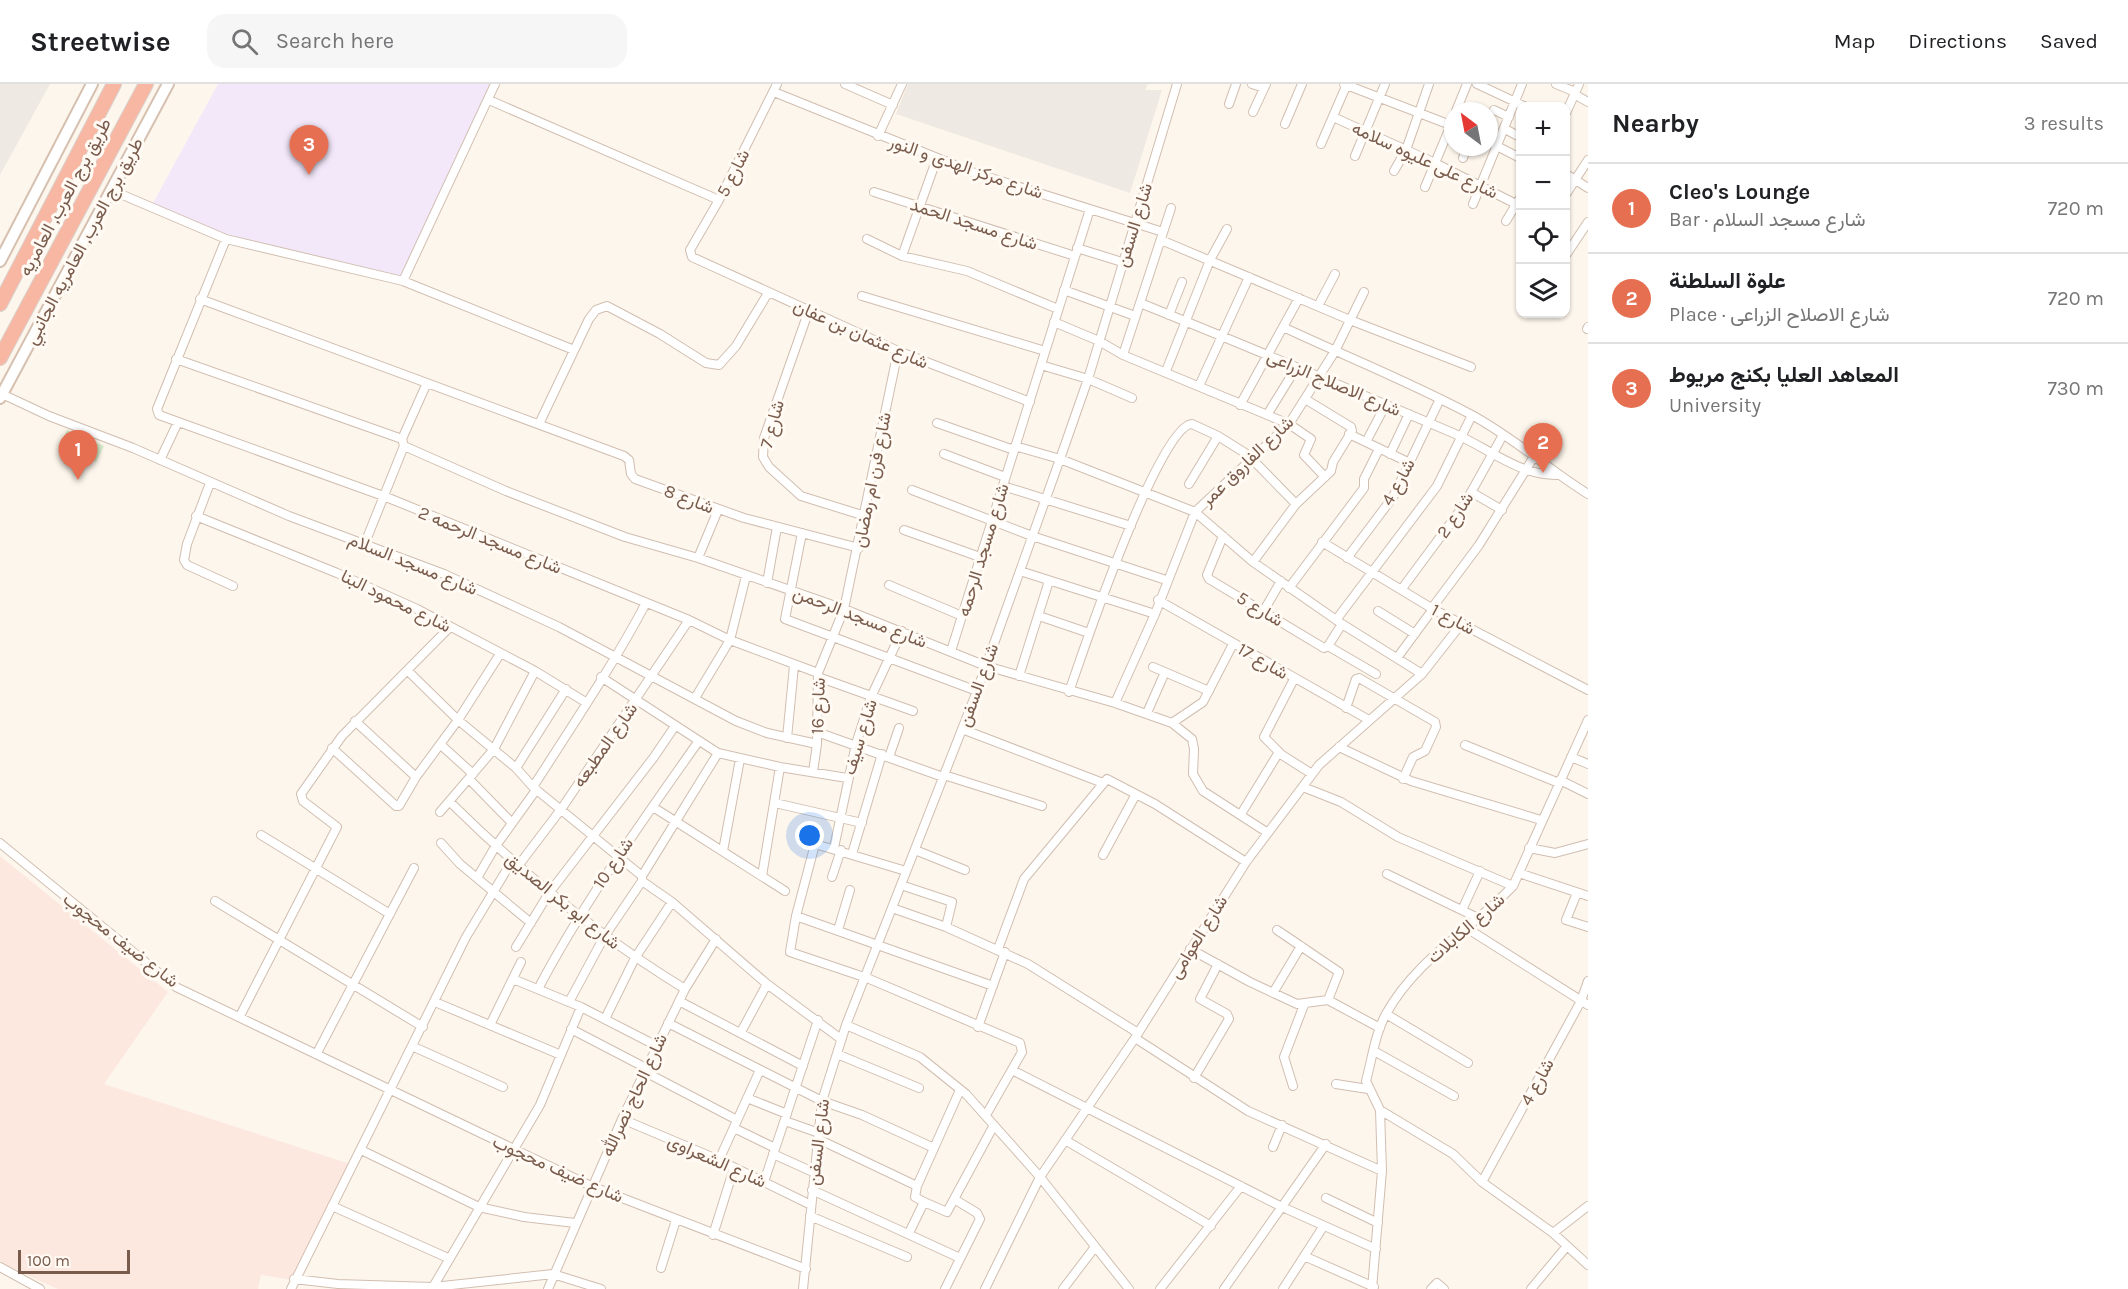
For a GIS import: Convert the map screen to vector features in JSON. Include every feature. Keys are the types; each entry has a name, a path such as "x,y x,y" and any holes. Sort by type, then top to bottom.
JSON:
{"highway":[{"name":"طريق برج العرب, العامريه","path":"0,304 114,84"},
{"name":"طريق برج العرب, العامريه","path":"0,358 146,84"}],"street":[{"path":"0,261 92,84"},
{"name":"طريق برج العرب, العامريه الجانبي","path":"1,396 168,84"},
{"path":"403,280 495,84"},
{"path":"878,136 903,84"},
{"name":"شارع السفن","path":"803,1289 813,1172 822,1101 846,1025 867,978 906,871 977,691 1088,379 1177,84"},
{"path":"1229,104 1236,84"},
{"path":"1252,84 1265,86 1253,112"},
{"path":"1285,124 1302,84"},
{"path":"1321,144 1346,84 1444,121"},
{"path":"1354,156 1385,84"},
{"path":"1394,171 1406,150 1429,84"},
{"path":"1460,102 1467,84"},
{"path":"1477,84 1515,101"},
{"path":"1517,156 1498,146 1522,84"},
{"path":"1556,84 1588,102"},
{"path":"1570,103 1579,84"},
{"path":"850,85 893,105"},
{"name":"شارع مركز الهدى و النور","path":"775,88 878,136 972,172 1134,224 1210,260 1350,320 1471,367"},
{"name":"شارع 5","path":"695,259 690,250 719,200 775,88"},
{"path":"489,100 719,200"},
{"path":"1498,112 1509,117"},
{"name":"شارع على عليوه سلامه","path":"1333,117 1516,200"},
{"path":"1505,129 1516,134"},
{"path":"1425,187 1444,142"},
{"path":"1473,204 1494,156"},
{"path":"902,256 937,158"},
{"path":"1570,188 1588,160"},
{"path":"1570,177 1588,188"},
{"path":"111,190 226,239 403,280 574,350"},
{"name":"شارع مسجد الحمد","path":"874,192 1076,252 1122,262"},
{"path":"1506,221 1516,204"},
{"path":"1123,355 1171,208"},
{"name":"شارع مسجد الرحمه","path":"951,651 1089,209"},
{"path":"1570,249 1588,222"},
{"path":"1166,371 1210,260 1227,228"},
{"path":"176,359 226,239"},
{"path":"867,239 902,256 967,271 1058,309"},
{"name":"شارع عثمان بن عفان","path":"695,259 898,351 1030,402"},
{"path":"1318,306 1335,274"},
{"path":"1199,386 1249,277"},
{"path":"1169,315 1182,282"},
{"path":"1064,290 1135,316"},
{"name":"شارع الفاروق عمر","path":"1115,702 1155,614 1158,600 1195,512 1288,424 1335,351 1364,292"},
{"path":"539,424 592,314 607,306 660,334 706,363 719,365 736,346 768,293"},
{"path":"862,296 1045,351"},
{"path":"1240,405 1299,298"},
{"name":"شارع 8","path":"200,299 626,457 634,479 718,510 859,548"},
{"name":"شارع الاصلاح الزراعى","path":"1140,303 1461,436 1526,470 1545,475 1558,475"},
{"name":"شارع 7","path":"809,310 764,438 763,457 769,467 801,496 865,516"},
{"path":"1054,322 1099,341 1123,355 1166,371 1288,424 1311,439 1304,454 1325,477"},
{"name":"شارع الاصلاح الزراعى","path":"1283,327 1472,415 1535,455 1558,475"},
{"name":"شارع فرن ام رمضان","path":"844,609 859,548 898,351"},
{"name":"شارع مسجد الرحمه 2","path":"176,359 157,409 159,415 386,497 818,675"},
{"name":"شارع مسجد الرحمن","path":"176,359 404,443 506,490 625,537 698,558 791,590 902,631 986,666 1069,692 1115,702 1172,723 1192,739 1193,774 1199,786 1268,833"},
{"path":"1041,365 1088,379 1132,398"},
{"path":"1267,415 1296,368"},
{"path":"365,543 374,517 386,497 426,384"},
{"name":"شارع مسجد السلام","path":"1,396 160,460 289,516 444,574 653,675 736,721 787,738 817,744"},
{"path":"1253,562 1296,504 1331,471 1333,462 1349,434 1351,427 1305,399"},
{"name":"شارع 4","path":"1347,558 1393,497 1440,399"},
{"path":"1366,442 1386,404"},
{"path":"1390,454 1409,414"},
{"path":"1328,646 1339,622 1372,572 1437,486 1472,415"},
{"path":"160,460 178,422"},
{"path":"937,423 1015,448 1060,459 1195,512 1253,562 1289,588 1422,674"},
{"path":"1069,692 1089,633 1144,491 1184,426 1192,424 1218,435 1252,458 1296,504"},
{"path":"1349,434 1410,463"},
{"path":"1189,484 1218,435"},
{"name":"شارع 2","path":"1401,590 1471,492 1503,435"},
{"path":"1289,588 1364,488 1364,478 1379,448"},
{"path":"944,454 1005,477"},
{"path":"1398,658 1502,510 1535,455"},
{"path":"1558,475 1588,494"},
{"path":"210,483 196,516 184,562 232,586"},
{"path":"1003,486 1131,526"},
{"path":"912,490 1032,536 1166,580"},
{"path":"1471,492 1502,510"},
{"path":"698,558 718,510"},
{"name":"شارع محمود البنا","path":"196,516 345,576 535,671 587,703"},
{"path":"768,583 777,527"},
{"path":"904,530 980,557"},
{"path":"802,533 784,618 977,691"},
{"name":"شارع 5","path":"1223,536 1207,577 1324,648 1328,646 1376,674"},
{"name":"شارع 1","path":"1322,542 1432,608 1588,690"},
{"path":"1020,571 1155,614"},
{"path":"695,698 730,640 746,576"},
{"path":"1019,676 1049,581"},
{"path":"1263,612 1281,581"},
{"path":"889,585 962,616"},
{"name":"شارع 17","path":"1158,600 1369,720"},
{"path":"477,878 535,788 601,677 617,657 646,603"},
{"name":"شارع 16","path":"813,772 817,744 818,675 831,635 844,609"},
{"path":"1378,611 1415,634"},
{"path":"1039,616 1089,633"},
{"name":"شارع المطبعه","path":"291,1289 294,1279 414,1047 473,924 493,892 562,808 689,620"},
{"name":"شارع العوامى","path":"985,1289 1040,1177 1136,1036 1246,862 1312,774 1339,747 1422,674 1462,623"},
{"path":"240,1016 337,827 301,796 332,748 450,627"},
{"name":"شارع سيف","path":"832,877 847,778 856,744 871,696 902,631"},
{"path":"1172,723 1198,707 1209,691 1233,644"},
{"path":"332,748 398,807 500,654"},
{"path":"787,738 794,666"},
{"path":"1153,667 1209,691"},
{"path":"408,670 458,720 516,768 535,788 617,855 642,879 767,984 842,1039"},
{"path":"440,812 494,749 535,671"},
{"path":"1148,713 1165,672"},
{"path":"818,675 914,711"},
{"path":"601,677 718,753 780,767 847,778"},
{"path":"1346,708 1357,678 1413,707 1437,724 1425,751 1413,757 1403,778"},
{"path":"1294,679 1264,737 1279,752 1312,774"},
{"path":"516,768 566,689"},
{"name":"شارع الكابلات","path":"1368,1089 1365,1081 1386,1014 1422,967 1513,886 1588,720"},
{"path":"356,721 416,777"},
{"path":"516,947 549,893 675,726"},
{"path":"852,854 886,756 899,728"},
{"path":"962,729 1103,783"},
{"path":"817,732 943,776 1042,806"},
{"name":"شارع 10","path":"538,989 578,916 617,855 699,742"},
{"path":"441,745 512,823"},
{"path":"1465,745 1588,794"},
{"path":"1339,747 1403,778 1541,820"},
{"path":"1241,814 1279,752"},
{"path":"569,1002 604,937 718,753"},
{"path":"1571,757 1588,764"},
{"path":"723,851 740,759"},
{"path":"762,876 780,767"},
{"path":"978,1027 993,986 1021,885 1103,783 1110,779 1246,862"},
{"path":"1303,787 1341,802 1398,837 1513,886"},
{"path":"1103,855 1136,794"},
{"name":"شارع ابو بكر الصديق","path":"450,802 495,847 604,937 685,989"},
{"path":"775,803 862,823"},
{"path":"653,807 785,891"},
{"path":"261,835 390,914"},
{"name":"شارع ضيف محجوب","path":"0,843 172,984 591,1186 806,1269"},
{"path":"441,843 477,878 531,923"},
{"path":"906,871 815,844 796,916 791,953 867,978 966,1018 978,1027 1023,1046 986,1115"},
{"path":"1529,848 1555,853 1588,844"},
{"path":"915,850 965,870"},
{"path":"316,1053 414,868"},
{"path":"1462,909 1480,871"},
{"path":"1519,873 1588,896"},
{"path":"1387,874 1478,918"},
{"path":"901,885 952,902 946,927"},
{"path":"838,930 850,890"},
{"path":"1577,892 1566,920 1588,927"},
{"path":"215,901 423,1027"},
{"path":"605,1019 635,958 672,902"},
{"path":"892,908 946,927 1001,951 1136,1036 1194,1078 1248,1111 1382,1171"},
{"path":"796,916 993,986"},
{"path":"1465,927 1584,1003"},
{"path":"1277,930 1339,972 1328,1000"},
{"name":"شارع الحاج نصرالله","path":"548,1289 591,1186 668,1023 685,989 716,939"},
{"path":"1273,993 1301,946"},
{"path":"1190,949 1273,993 1304,1005 1328,1000 1380,1028"},
{"path":"490,1024 521,962"},
{"path":"1194,1078 1229,1019 1227,1014 1200,999 1218,964"},
{"path":"513,979 581,1007 657,1046"},
{"name":"شارع 4","path":"1482,1182 1584,1003 1588,981"},
{"path":"741,1032 767,984"},
{"path":"679,1001 803,1066"},
{"path":"435,1002 561,1055"},
{"path":"1293,1086 1284,1057 1304,1005"},
{"path":"433,1287 540,1105 581,1007"},
{"path":"1386,1014 1468,1063"},
{"path":"764,1182 818,1020"},
{"path":"668,1023 822,1101 862,1115 934,1148"},
{"path":"846,1025 920,1057 960,1090 986,1115 1040,1177 1129,1289"},
{"path":"571,1029 737,1120"},
{"path":"414,1047 503,1087"},
{"path":"1374,1051 1454,1096"},
{"path":"837,1054 919,1089"},
{"path":"719,1160 760,1070"},
{"path":"1011,1070 1280,1206 1376,1249"},
{"path":"1304,1256 1374,1288 1382,1171 1380,1110 1368,1089 1336,1084"},
{"path":"960,1090 917,1186 915,1197 945,1213 994,1125"},
{"path":"747,1098 917,1186"},
{"path":"1380,1110 1453,1154 1482,1182 1553,1233 1588,1265"},
{"name":"شارع الشعراوى","path":"622,1119 719,1160 811,1205"},
{"path":"1273,1147 1282,1125"},
{"path":"734,1128 813,1172"},
{"path":"1065,1140 1211,1226"},
{"path":"1224,1289 1280,1206 1326,1144"},
{"path":"361,1150 479,1207 524,1217 575,1223"},
{"path":"713,1234 734,1168"},
{"path":"1160,1289 1241,1186"},
{"path":"812,1190 960,1258"},
{"path":"1326,1198 1378,1223"},
{"path":"945,1289 980,1219 977,1213 954,1199"},
{"path":"909,1233 924,1202"},
{"path":"332,1206 448,1258"},
{"path":"1553,1233 1588,1206"},
{"path":"810,1216 907,1257"},
{"path":"661,1268 676,1220"},
{"path":"1286,1288 1323,1227"},
{"path":"1531,1289 1567,1246"},
{"path":"1063,1289 1095,1247"},
{"path":"0,1267 40,1289"},
{"path":"294,1279 337,1287 394,1288 433,1287 553,1274 601,1289"},
{"path":"1431,1289 1437,1283 1444,1289"}],"shaded area":[{"path":"0,84 50,84 0,175"},
{"path":"218,84 492,84 401,278 224,235 152,205"},
{"path":"908,84 1148,84 1145,90 1162,90 1130,193 896,114"},
{"path":"0,856 168,992 104,1084 350,1164 292,1280 261,1275 258,1289 58,1289 0,1263"}],"green space":[{"path":"67,430 104,446 96,462 60,445"}],"place":[{"name":"المعاهد العليا بكنج مريوط","path":"309,175"},
{"name":"علوة السلطنة","path":"1543,473"},
{"name":"Cleo's Lounge","path":"78,480"}]}
